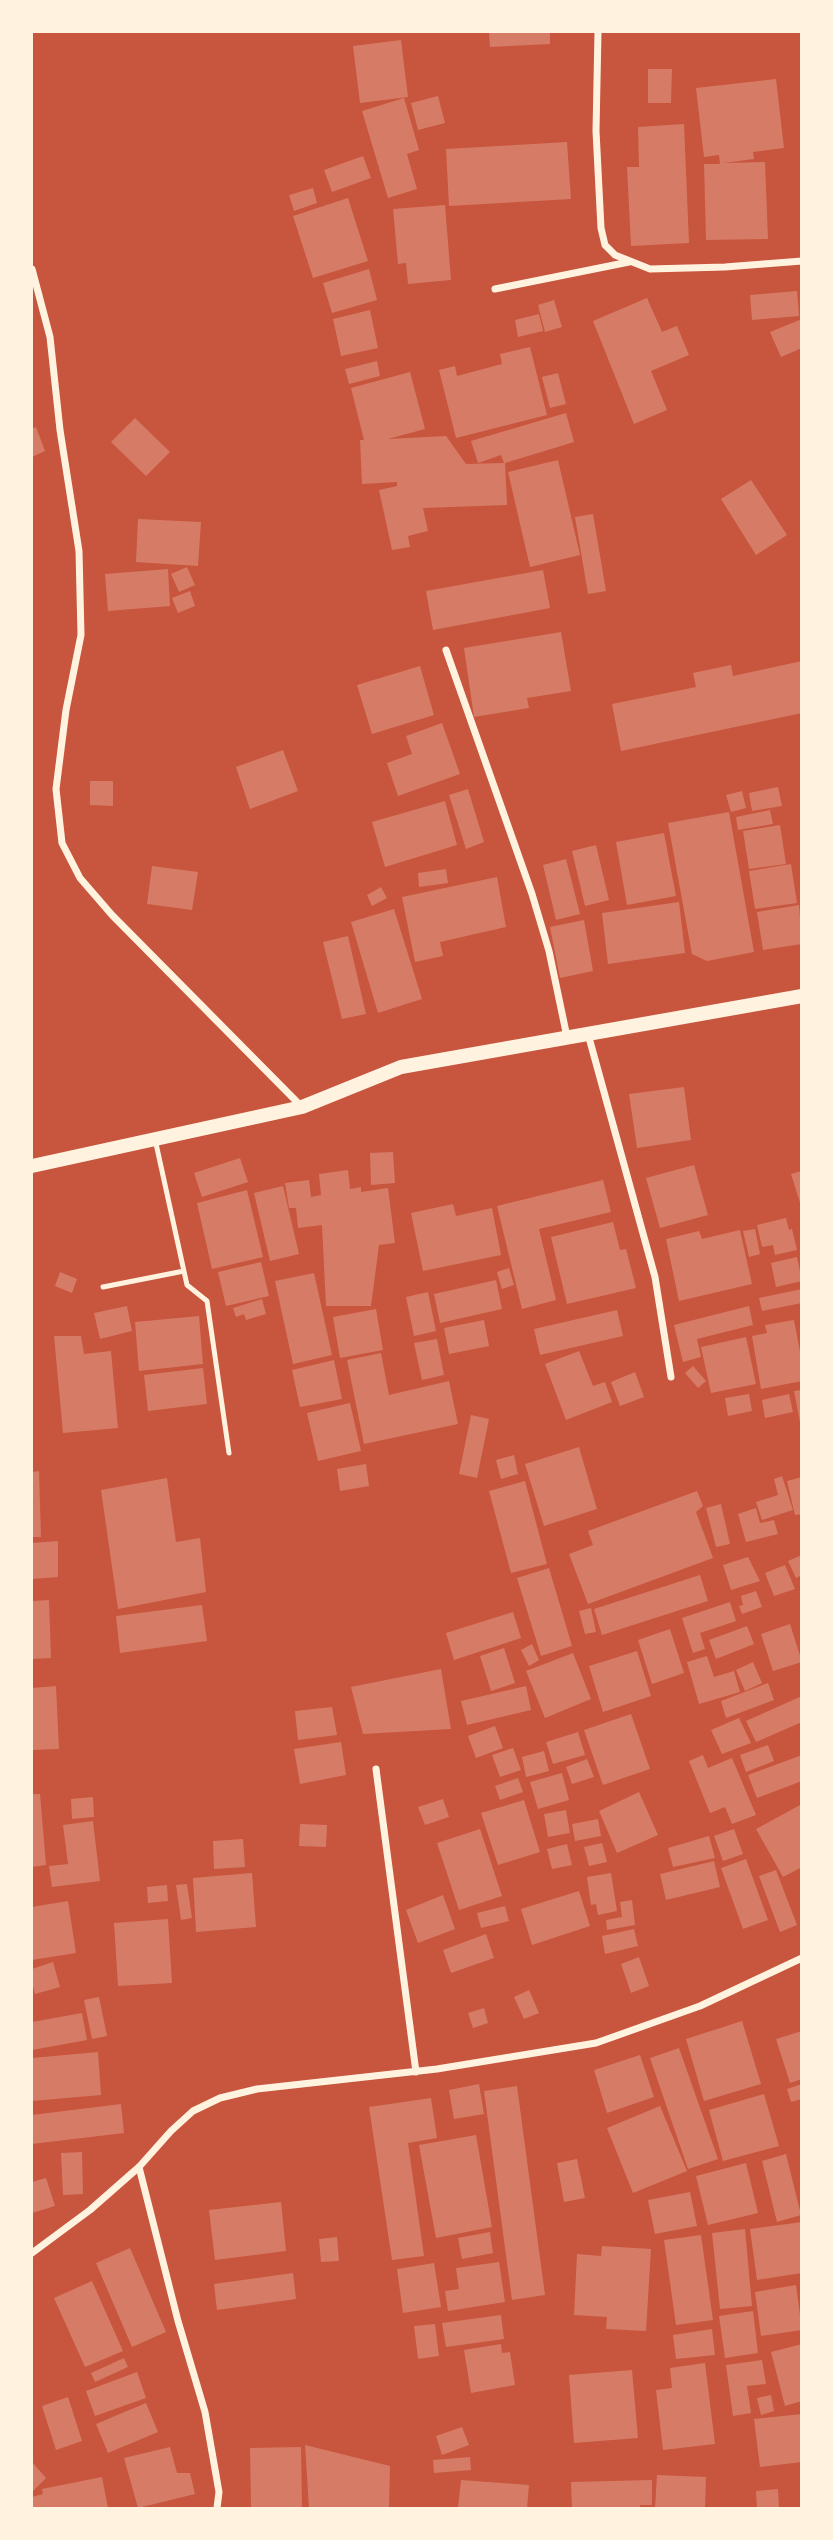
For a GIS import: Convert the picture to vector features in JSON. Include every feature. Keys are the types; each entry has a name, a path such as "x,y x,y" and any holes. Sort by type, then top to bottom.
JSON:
{"main road":[{"path":"32,1166 302,1107 401,1067 802,996"}],"street":[{"path":"598,32 596,131 601,228 605,245 615,254 650,269 802,261"},
{"path":"495,289 630,262"},
{"path":"32,270 50,337 60,430 79,551 81,635 66,710 56,789 62,843 80,878 112,915 302,1107"},
{"path":"446,650 533,894 549,951 567,1037"},
{"path":"588,1033 655,1278 671,1377"},
{"path":"376,1769 416,2072"},
{"path":"32,2253 90,2210 139,2167 193,2111 220,2098 257,2089 416,2072 596,2043 700,2006 802,1958"},
{"path":"139,2167 178,2321 205,2412 219,2492 217,2508"}],"lane":[{"path":"155,1139 187,1285 207,1301 229,1453"},
{"path":"103,1287 184,1271"}],"building":[{"path":"489,32 550,32 550,44 490,47"},
{"path":"401,40 408,97 360,103 353,46"},
{"path":"648,69 672,69 671,103 648,103"},
{"path":"776,79 784,148 753,152 754,159 723,163 765,162 768,239 706,240 704,164 720,164 719,155 704,157 696,88"},
{"path":"438,96 445,123 418,130 411,103"},
{"path":"404,98 419,150 407,154 417,189 388,198 362,111"},
{"path":"684,124 689,243 631,246 627,167 639,167 638,127"},
{"path":"567,142 571,199 449,206 446,149"},
{"path":"363,156 371,178 332,192 324,170"},
{"path":"313,188 317,203 294,211 289,195"},
{"path":"348,198 368,261 313,278 293,216"},
{"path":"445,205 451,280 408,284 406,263 398,264 393,209"},
{"path":"369,269 377,300 332,313 323,283"},
{"path":"797,291 799,316 752,320 750,295"},
{"path":"647,298 662,332 677,326 689,355 651,371 667,410 634,424 593,321"},
{"path":"554,300 562,327 545,332 538,305"},
{"path":"370,310 378,348 341,356 333,319"},
{"path":"539,314 543,331 518,337 515,320"},
{"path":"802,319 802,348 781,357 770,332"},
{"path":"530,347 547,415 456,438 439,370 455,366 457,376 502,364 500,354"},
{"path":"377,361 380,376 349,384 345,369"},
{"path":"410,372 425,429 388,439 446,436 466,464 504,463 501,455 478,463 471,441 566,413 574,442 505,463 507,505 423,508 428,531 408,536 410,547 392,550 379,490 397,486 397,482 362,484 360,440 364,440 351,388"},
{"path":"558,373 566,404 550,408 542,377"},
{"path":"135,418 170,452 146,476 111,442"},
{"path":"36,427 45,451 32,457 32,429"},
{"path":"558,460 580,555 530,567 508,472"},
{"path":"751,480 787,535 756,555 721,499"},
{"path":"593,514 606,591 588,594 575,517"},
{"path":"138,519 201,522 198,566 136,562"},
{"path":"187,567 195,585 179,592 171,574"},
{"path":"168,569 170,606 108,611 105,574"},
{"path":"543,570 550,608 433,630 426,591"},
{"path":"190,591 195,606 178,613 172,598"},
{"path":"561,632 571,691 527,698 529,708 474,717 464,648"},
{"path":"802,661 802,713 621,751 612,704 696,687 693,673 731,665 733,676"},
{"path":"420,666 434,715 372,734 357,685"},
{"path":"442,723 460,774 398,796 387,763 412,754 406,736"},
{"path":"283,750 298,791 250,809 236,767"},
{"path":"90,781 113,781 113,806 90,805"},
{"path":"778,787 782,806 752,811 749,793"},
{"path":"468,789 484,842 466,849 449,795"},
{"path":"742,791 746,808 731,812 726,795"},
{"path":"445,801 457,845 385,867 372,822"},
{"path":"770,810 773,824 738,830 736,817"},
{"path":"729,812 754,952 707,961 692,954 668,823"},
{"path":"780,825 786,864 749,869 743,831"},
{"path":"664,833 676,896 627,905 616,842"},
{"path":"596,845 609,900 585,906 572,851"},
{"path":"566,859 580,914 556,920 543,865"},
{"path":"791,864 797,903 755,909 749,871"},
{"path":"152,866 198,872 192,910 147,904"},
{"path":"446,869 448,883 419,887 418,873"},
{"path":"497,877 506,927 440,942 443,956 415,962 402,897"},
{"path":"381,887 387,898 372,906 367,895"},
{"path":"679,902 685,953 608,964 602,913"},
{"path":"799,905 802,944 763,950 757,912"},
{"path":"394,909 422,999 378,1013 351,922"},
{"path":"584,920 593,971 560,978 550,927"},
{"path":"348,936 366,1014 342,1019 323,942"},
{"path":"684,1087 691,1140 637,1148 629,1094"},
{"path":"393,1152 395,1183 371,1185 370,1153"},
{"path":"240,1158 248,1182 202,1197 194,1173"},
{"path":"694,1165 708,1215 660,1228 646,1178"},
{"path":"348,1170 350,1189 361,1187 361,1192 388,1188 395,1243 379,1245 371,1306 326,1306 322,1225 298,1228 296,1208 289,1208 285,1183 309,1180 311,1197 321,1195 319,1174"},
{"path":"802,1171 802,1206 801,1206 791,1174"},
{"path":"603,1180 611,1212 539,1229 556,1300 522,1309 497,1206"},
{"path":"283,1186 299,1254 270,1261 254,1193"},
{"path":"247,1190 263,1257 212,1269 197,1203"},
{"path":"453,1204 456,1216 492,1208 501,1255 423,1271 411,1213"},
{"path":"786,1218 797,1250 775,1255 773,1245 762,1247 757,1225"},
{"path":"613,1222 620,1250 626,1249 636,1288 567,1304 551,1237"},
{"path":"755,1229 760,1254 749,1257 743,1231"},
{"path":"740,1230 752,1284 679,1301 666,1239 699,1231 702,1239"},
{"path":"797,1257 802,1281 776,1287 771,1263"},
{"path":"261,1262 269,1296 226,1306 218,1272"},
{"path":"509,1268 514,1285 502,1289 497,1272"},
{"path":"60,1272 77,1279 72,1293 55,1286"},
{"path":"314,1273 332,1355 293,1364 275,1281"},
{"path":"496,1280 502,1309 440,1323 434,1294"},
{"path":"802,1289 802,1303 762,1311 759,1298"},
{"path":"428,1292 436,1331 414,1336 406,1297"},
{"path":"262,1299 266,1314 246,1320 244,1314 236,1317 233,1308"},
{"path":"127,1306 132,1331 100,1339 94,1313"},
{"path":"749,1306 753,1325 697,1339 701,1357 683,1362 674,1325"},
{"path":"376,1309 383,1350 340,1358 333,1317"},
{"path":"617,1310 623,1336 540,1355 534,1329"},
{"path":"199,1316 203,1364 139,1371 135,1322"},
{"path":"484,1320 489,1346 449,1354 444,1328"},
{"path":"794,1320 802,1362 802,1381 761,1389 752,1336 767,1333 765,1325"},
{"path":"54,1336 81,1336 84,1354 111,1351 118,1428 63,1433"},
{"path":"746,1337 756,1384 711,1393 701,1347"},
{"path":"437,1339 444,1375 422,1380 414,1343"},
{"path":"579,1351 593,1386 605,1382 612,1402 566,1420 545,1364"},
{"path":"381,1353 389,1395 449,1381 458,1424 364,1444 347,1360"},
{"path":"334,1360 342,1399 300,1407 292,1370"},
{"path":"693,1366 706,1381 698,1388 685,1373"},
{"path":"203,1368 207,1404 148,1411 144,1375"},
{"path":"635,1372 644,1397 620,1406 611,1382"},
{"path":"802,1390 802,1422 800,1422 794,1391"},
{"path":"749,1394 752,1411 728,1416 725,1398"},
{"path":"789,1394 793,1412 765,1418 762,1400"},
{"path":"350,1403 361,1451 318,1461 307,1413"},
{"path":"471,1415 489,1419 477,1478 459,1474"},
{"path":"579,1447 597,1509 544,1526 525,1464"},
{"path":"514,1455 518,1474 501,1479 496,1460"},
{"path":"366,1464 369,1486 340,1491 337,1469"},
{"path":"39,1471 41,1537 32,1537 32,1472"},
{"path":"782,1476 793,1510 762,1520 756,1502 778,1495 774,1479"},
{"path":"802,1477 802,1514 795,1515 787,1481"},
{"path":"167,1478 176,1542 200,1538 206,1592 118,1609 101,1490"},
{"path":"525,1481 547,1564 511,1573 489,1491"},
{"path":"697,1491 703,1506 696,1512 713,1558 588,1604 569,1554 593,1545 588,1531"},
{"path":"721,1504 730,1544 716,1547 706,1508"},
{"path":"756,1508 760,1523 774,1520 778,1534 746,1542 738,1514"},
{"path":"58,1541 58,1577 32,1579 32,1543"},
{"path":"802,1555 802,1575 796,1578 788,1561"},
{"path":"748,1557 760,1581 731,1590 723,1565"},
{"path":"785,1565 795,1589 774,1596 765,1573"},
{"path":"549,1568 572,1646 541,1656 517,1578"},
{"path":"700,1575 708,1601 602,1635 594,1609"},
{"path":"756,1591 762,1607 742,1614 739,1606 743,1605 741,1596"},
{"path":"49,1600 51,1658 32,1659 32,1601"},
{"path":"730,1602 736,1621 700,1633 705,1649 693,1653 682,1618"},
{"path":"202,1605 207,1641 120,1653 116,1616"},
{"path":"591,1608 596,1632 585,1634 579,1611"},
{"path":"513,1612 521,1638 454,1660 446,1633"},
{"path":"790,1624 802,1662 773,1671 761,1634"},
{"path":"747,1626 754,1644 716,1659 709,1640"},
{"path":"670,1629 684,1673 652,1684 638,1640"},
{"path":"532,1644 539,1660 529,1666 521,1650"},
{"path":"504,1648 515,1683 491,1691 480,1656"},
{"path":"637,1651 651,1696 603,1712 589,1666"},
{"path":"573,1653 591,1699 545,1718 526,1671"},
{"path":"707,1656 714,1677 734,1671 740,1692 699,1704 687,1662"},
{"path":"753,1662 762,1683 745,1691 736,1670"},
{"path":"441,1669 451,1729 363,1734 351,1687"},
{"path":"768,1683 774,1700 726,1718 721,1701"},
{"path":"56,1686 59,1749 32,1750 32,1688"},
{"path":"526,1686 531,1710 467,1725 461,1701"},
{"path":"802,1696 802,1722 756,1742 746,1721"},
{"path":"332,1707 337,1735 298,1740 295,1711"},
{"path":"631,1714 650,1769 603,1785 584,1730"},
{"path":"739,1718 751,1743 722,1754 711,1730"},
{"path":"495,1726 503,1748 476,1758 468,1736"},
{"path":"578,1732 585,1755 553,1764 546,1742"},
{"path":"341,1742 346,1775 300,1784 294,1749"},
{"path":"768,1745 774,1761 746,1772 740,1755"},
{"path":"513,1748 521,1770 500,1777 492,1755"},
{"path":"544,1751 549,1771 526,1777 522,1757"},
{"path":"703,1755 708,1768 732,1758 756,1815 732,1824 725,1807 710,1813 689,1761"},
{"path":"802,1755 802,1781 757,1798 748,1775"},
{"path":"587,1759 594,1777 572,1784 566,1767"},
{"path":"562,1773 569,1800 538,1809 530,1782"},
{"path":"518,1778 523,1792 500,1800 495,1786"},
{"path":"639,1792 658,1835 617,1853 599,1811"},
{"path":"32,1794 40,1794 46,1865 32,1867"},
{"path":"93,1797 94,1817 72,1819 71,1799"},
{"path":"443,1799 449,1817 425,1825 418,1807"},
{"path":"524,1800 540,1852 498,1865 481,1813"},
{"path":"802,1804 802,1867 783,1877 756,1829"},
{"path":"566,1810 570,1833 548,1837 544,1814"},
{"path":"598,1819 601,1836 575,1841 572,1824"},
{"path":"93,1821 100,1881 52,1887 49,1866 68,1864 63,1825"},
{"path":"300,1824 327,1825 326,1847 299,1846"},
{"path":"480,1829 502,1896 459,1910 437,1843"},
{"path":"734,1829 743,1854 723,1861 714,1836"},
{"path":"709,1836 715,1858 673,1867 668,1848"},
{"path":"243,1839 245,1867 214,1869 213,1841"},
{"path":"602,1843 607,1862 589,1866 584,1847"},
{"path":"567,1844 572,1865 552,1869 547,1849"},
{"path":"746,1859 768,1920 743,1929 721,1868"},
{"path":"714,1861 720,1887 666,1900 660,1874"},
{"path":"776,1870 797,1925 780,1932 759,1876"},
{"path":"252,1873 256,1927 196,1932 193,1878"},
{"path":"611,1873 617,1911 598,1915 596,1904 591,1905 587,1877"},
{"path":"187,1884 192,1918 181,1920 176,1885"},
{"path":"167,1885 168,1901 148,1903 147,1887"},
{"path":"579,1891 590,1926 532,1945 521,1909"},
{"path":"443,1895 455,1929 418,1943 406,1910"},
{"path":"632,1900 635,1925 607,1930 606,1920 622,1917 620,1902"},
{"path":"68,1901 76,1953 32,1960 32,1907"},
{"path":"505,1906 509,1921 481,1928 477,1913"},
{"path":"168,1919 172,1983 118,1986 114,1923"},
{"path":"634,1929 638,1946 605,1954 602,1936"},
{"path":"486,1934 494,1958 451,1973 443,1950"},
{"path":"639,1957 649,1986 631,1993 621,1964"},
{"path":"53,1962 60,1987 35,1994 32,1969"},
{"path":"529,1990 539,2013 524,2019 514,1997"},
{"path":"99,1997 107,2036 92,2039 84,2000"},
{"path":"484,2008 488,2023 473,2028 468,2013"},
{"path":"82,2013 87,2040 32,2050 32,2022"},
{"path":"742,2021 761,2084 704,2101 686,2039"},
{"path":"802,2031 802,2079 790,2083 776,2039"},
{"path":"679,2048 718,2159 688,2169 650,2058"},
{"path":"98,2052 101,2095 32,2101 32,2058"},
{"path":"640,2055 654,2097 607,2113 594,2070"},
{"path":"479,2084 484,2114 454,2119 449,2090"},
{"path":"802,2084 802,2099 791,2102 787,2089"},
{"path":"517,2086 545,2295 512,2300 484,2091"},
{"path":"764,2094 779,2146 723,2161 709,2110"},
{"path":"431,2098 437,2138 408,2143 424,2256 392,2260 369,2107"},
{"path":"121,2104 124,2133 32,2144 32,2115"},
{"path":"660,2106 687,2171 633,2193 607,2128"},
{"path":"476,2135 492,2227 436,2238 419,2145"},
{"path":"82,2152 83,2194 63,2195 61,2153"},
{"path":"786,2154 801,2215 777,2222 762,2161"},
{"path":"577,2159 585,2198 564,2202 557,2163"},
{"path":"746,2163 758,2213 708,2225 696,2176"},
{"path":"46,2178 55,2206 32,2213 32,2182"},
{"path":"690,2192 697,2226 655,2234 648,2200"},
{"path":"281,2202 286,2251 215,2260 209,2210"},
{"path":"802,2222 802,2273 757,2280 750,2229"},
{"path":"745,2229 752,2306 720,2309 712,2233"},
{"path":"490,2232 493,2253 462,2259 458,2238"},
{"path":"701,2235 713,2320 676,2325 664,2240"},
{"path":"337,2237 339,2261 321,2262 319,2239"},
{"path":"602,2246 651,2249 646,2331 606,2329 607,2317 574,2315 577,2254 601,2256"},
{"path":"130,2248 166,2332 132,2347 96,2263"},
{"path":"499,2262 505,2302 448,2311 445,2291 459,2289 456,2268"},
{"path":"434,2263 441,2307 403,2313 397,2269"},
{"path":"293,2273 296,2299 217,2310 214,2284"},
{"path":"92,2281 123,2351 85,2367 54,2298"},
{"path":"796,2285 802,2330 761,2336 755,2292"},
{"path":"753,2311 758,2353 725,2358 719,2316"},
{"path":"501,2315 504,2339 446,2347 442,2323"},
{"path":"435,2324 439,2356 418,2359 414,2326"},
{"path":"712,2329 715,2355 676,2359 673,2335"},
{"path":"501,2344 502,2353 510,2352 515,2385 471,2393 464,2350"},
{"path":"802,2344 802,2401 785,2406 771,2352"},
{"path":"124,2358 128,2367 95,2382 91,2373"},
{"path":"762,2360 766,2384 747,2386 751,2413 733,2416 726,2365"},
{"path":"705,2363 715,2444 663,2450 656,2390 672,2388 670,2368"},
{"path":"632,2370 638,2438 574,2443 569,2375"},
{"path":"137,2372 146,2398 95,2416 86,2391"},
{"path":"771,2395 774,2411 761,2415 757,2398"},
{"path":"68,2397 82,2441 56,2450 42,2406"},
{"path":"146,2403 158,2432 108,2453 96,2424"},
{"path":"802,2414 802,2462 760,2467 754,2419"},
{"path":"462,2427 469,2445 442,2455 436,2436"},
{"path":"305,2445 390,2466 389,2508 309,2508"},
{"path":"170,2447 177,2473 190,2473 195,2494 138,2508 124,2458"},
{"path":"301,2447 302,2508 251,2508 250,2448"},
{"path":"470,2457 471,2470 434,2473 433,2460"},
{"path":"32,2462 46,2478 32,2492"},
{"path":"657,2475 706,2477 705,2508 655,2508"},
{"path":"102,2477 108,2508 33,2508 32,2497 43,2494 42,2489"},
{"path":"461,2480 529,2485 527,2508 458,2508"},
{"path":"652,2480 652,2505 640,2505 640,2508 572,2508 571,2482"},
{"path":"778,2489 779,2508 757,2508 756,2491"}]}
